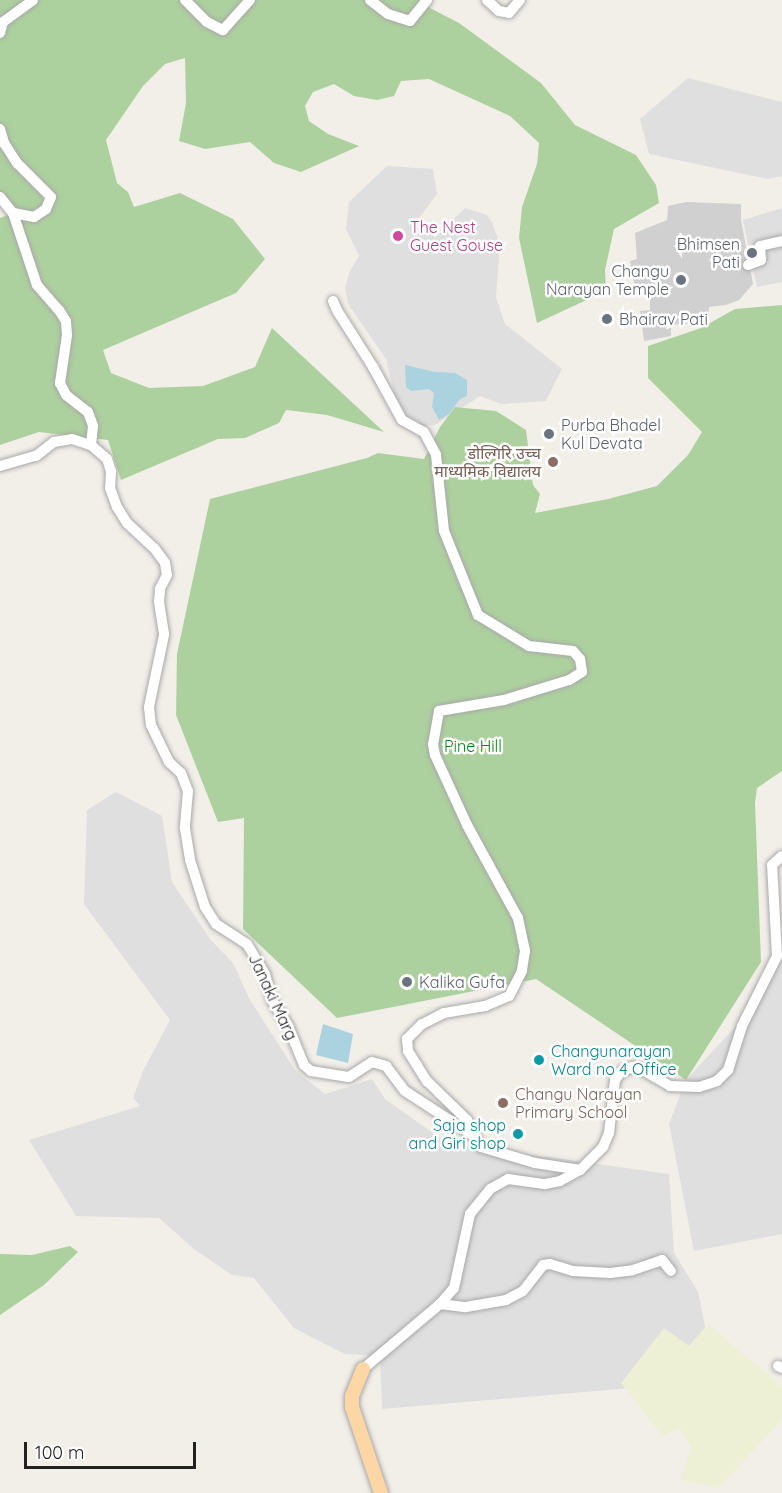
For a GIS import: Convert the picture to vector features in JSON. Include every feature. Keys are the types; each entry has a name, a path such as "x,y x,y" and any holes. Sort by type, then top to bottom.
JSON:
{"main road":[{"path":"363,1369 352,1396 352,1407 381,1493"}],"street":[{"path":"0,33 3,22 33,0"},
{"path":"185,0 207,22 223,30 250,0"},
{"path":"370,0 388,14 410,21 427,0"},
{"path":"487,0 500,11 509,13 520,0"},
{"path":"0,129 4,143 17,163 51,197 46,209 34,217 13,213"},
{"path":"0,197 13,213 37,285 66,321 67,335 60,383 66,395 88,412 93,426 91,445 72,439 54,442 36,456 0,466"},
{"path":"748,265 761,260 760,246 782,241"},
{"path":"333,300 402,420 424,432 436,455 444,531 477,615 529,646 573,651 580,659 582,672 569,680 504,700 439,711 433,744 435,755 467,825 518,918 525,951 522,971 509,996 485,1006 444,1013 422,1024 407,1039 408,1051 427,1082 457,1108 467,1120 481,1147 535,1163 580,1170"},
{"name":"Janaki Marg","path":"91,445 107,459 111,471 110,489 127,523 165,563 166,575 160,589 164,635 149,707 151,725 169,762 181,773 188,791 185,828 190,860 206,907 216,924 247,944 265,974 272,1000 288,1026 304,1065 311,1071 349,1077 372,1062 386,1066 405,1091 475,1137"},
{"path":"363,1369 440,1304 454,1288 470,1214 490,1189 508,1179 545,1184 570,1177 603,1147 609,1133 615,1080 620,1073 632,1067 639,1068 670,1086 699,1087 717,1081 728,1070 742,1026 777,956 772,865 782,856"},
{"path":"440,1304 466,1307 506,1300 522,1291 537,1269 550,1264 573,1271 610,1273 633,1270 662,1260 671,1271"}],"shaded area":[{"path":"688,78 782,102 782,176 767,179 649,154 640,119"},
{"path":"387,166 433,169 437,194 413,226 436,237 465,208 487,215 492,222 500,245 496,297 505,324 562,369 546,401 501,404 480,396 435,425 418,426 398,409 386,359 348,304 345,288 350,271 359,256 346,229 349,202"},
{"path":"686,202 741,204 741,220 753,284 739,300 726,305 709,307 708,321 671,325 671,336 644,341 640,311 650,310 650,288 635,288 630,261 637,259 635,233 667,220 668,206"},
{"path":"782,208 782,282 757,287 743,220"},
{"path":"116,792 162,816 172,882 210,939 233,963 250,1000 295,1070 325,1094 372,1079 385,1099 447,1143 669,1174 674,1253 698,1292 711,1355 643,1387 382,1409 380,1356 345,1354 294,1328 254,1278 232,1275 194,1249 159,1218 76,1216 29,1140 140,1106 133,1098 143,1071 170,1020 84,904 87,810"},
{"path":"782,952 782,1234 694,1251 669,1124 686,1080 749,1012"}],"green space":[{"path":"0,0 423,0 430,8 459,23 541,83 575,125 636,155 656,185 659,203 614,229 605,270 606,291 537,323 519,238 522,207 537,164 539,143 510,116 429,79 401,81 394,96 377,100 354,96 334,84 313,92 305,106 309,121 328,134 359,146 301,172 274,163 250,142 205,149 179,141 186,103 185,58 165,64 143,86 106,140 117,183 128,192 134,207 180,193 233,219 265,259 236,293 103,350 111,373 149,388 203,386 255,367 272,328 384,432 327,415 286,410 279,423 245,438 218,439 121,480 108,440 39,432 0,445 0,218 12,213 0,195"},
{"name":"Pine Hill","path":"782,305 782,771 757,788 755,803 761,962 686,1080 536,979 337,1018 243,929 244,818 218,822 176,715 177,654 210,499 367,458 378,453 424,459 440,427 455,407 496,411 526,430 533,485 540,494 535,513 608,499 657,486 688,455 702,432 648,378 648,346 701,328 735,309"},
{"path":"70,1246 78,1252 44,1285 0,1315 0,1254 32,1255"},
{"path":"708,1324 782,1386 782,1420 719,1488 681,1480 691,1447 679,1428 663,1437 621,1383 664,1328 689,1346"}],"water":[{"path":"405,365 435,372 455,373 467,380 467,396 460,399 449,414 439,420 432,407 434,393 429,389 411,391 406,387"},
{"path":"323,1024 353,1034 348,1063 316,1055"}],"place":[{"name":"The Nest Guest Gouse","path":"398,236"},
{"name":"Bhimsen Pati","path":"752,253"},
{"name":"Changu Narayan Temple","path":"681,280"},
{"name":"Bhairav Pati","path":"607,319"},
{"name":"Purba Bhadel Kul Devata","path":"549,434"},
{"name":"डोल्गिरि उच्च माध्यमिक विद्यालय","path":"553,462"},
{"name":"Kalika Gufa","path":"407,982"},
{"name":"Changunarayan Ward no 4 Office","path":"539,1060"},
{"name":"Changu Narayan Primary School","path":"503,1103"},
{"name":"Saja shop and Giri shop","path":"518,1134"}]}
